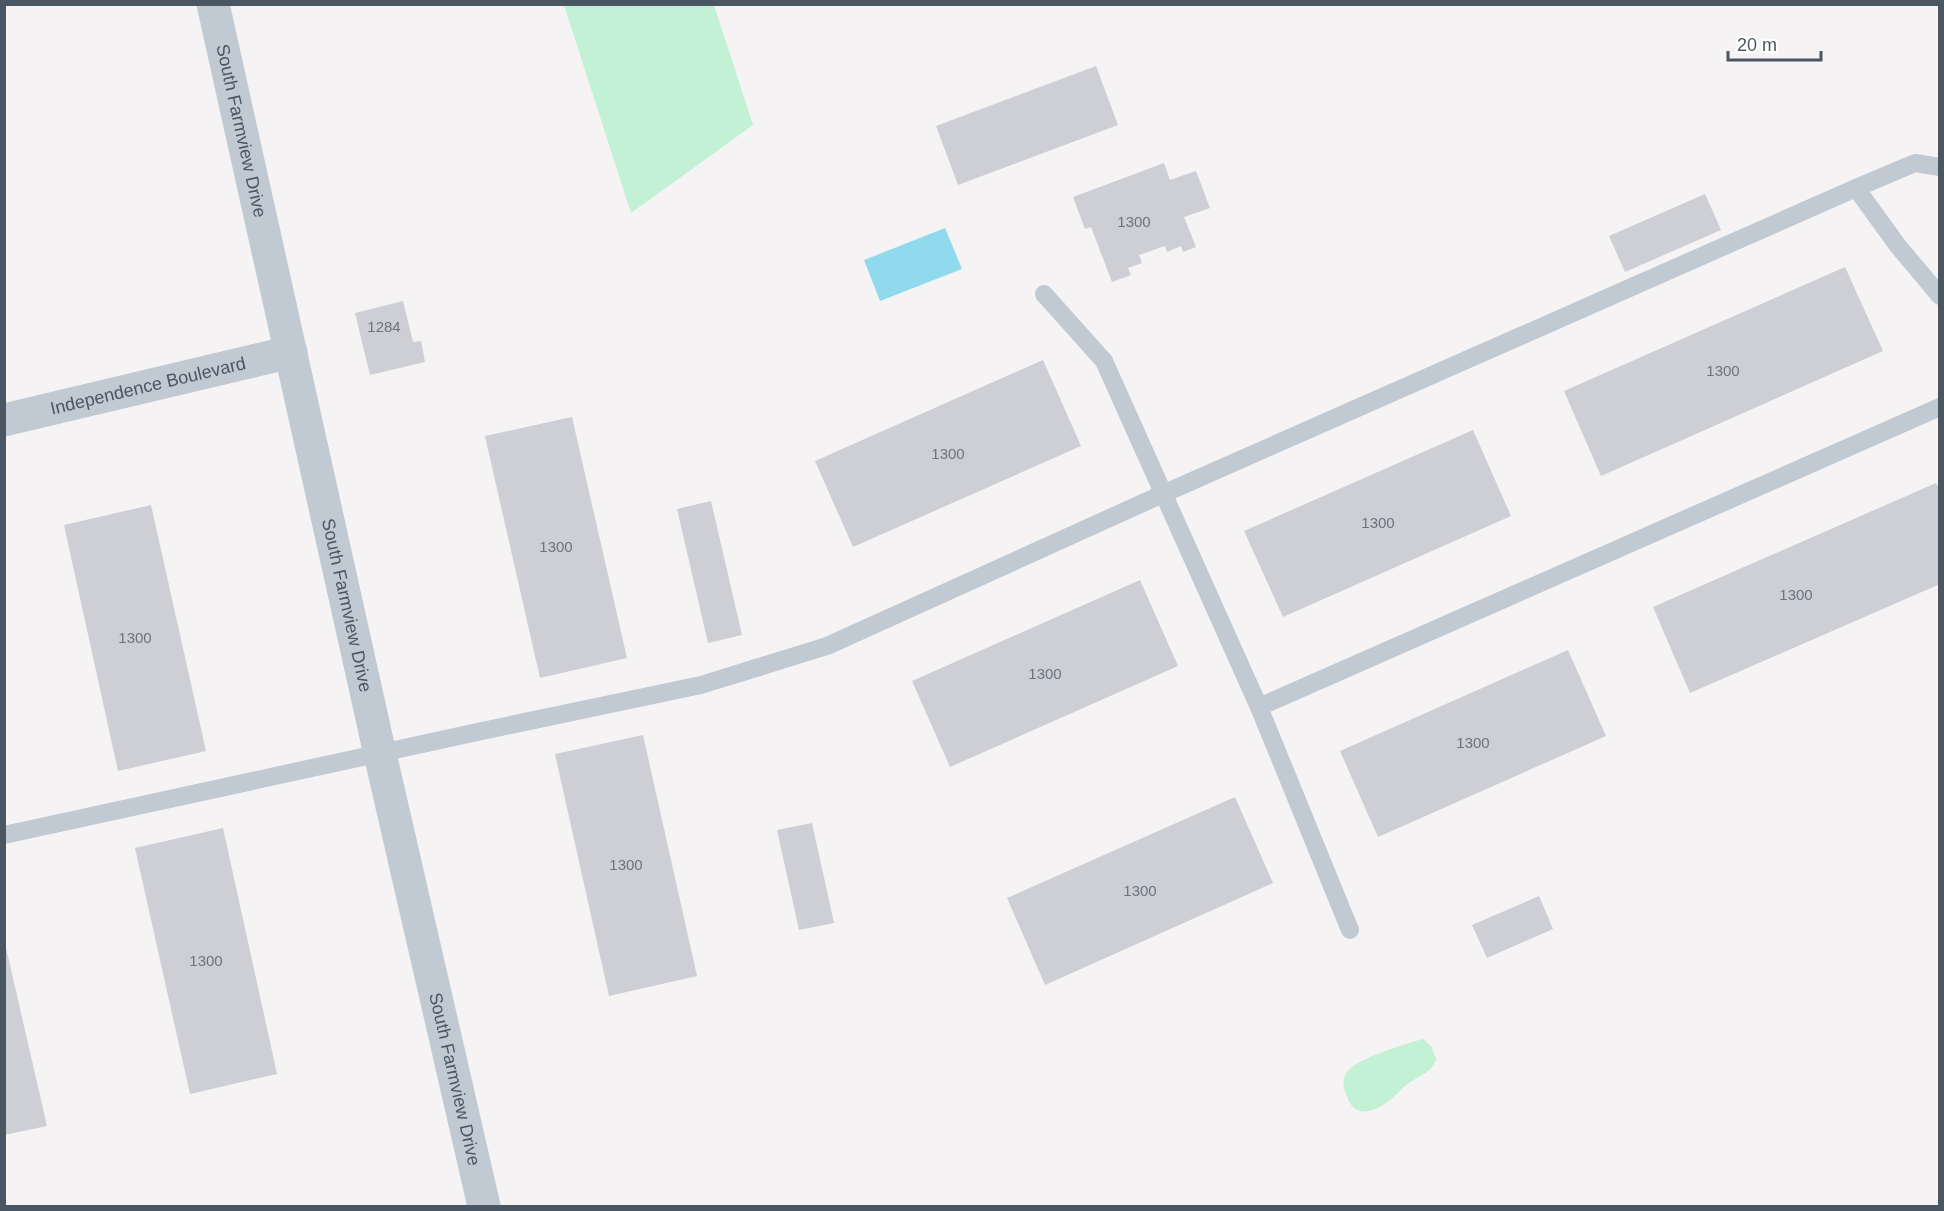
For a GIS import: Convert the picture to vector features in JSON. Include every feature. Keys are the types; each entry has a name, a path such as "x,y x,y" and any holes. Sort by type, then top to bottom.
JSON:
{"street":[{"name":"South Farmview Drive","path":"213,4 380,754 484,1206"},
{"name":"Independence Boulevard","path":"4,420 291,352"}],"lane":[{"path":"4,835 482,730 701,685 827,646 1164,493 1856,188 1915,163 1940,167"},
{"path":"1856,188 1898,246 1940,296"},
{"path":"1044,294 1104,361 1259,707 1350,930"},
{"path":"1259,707 1940,407"}],"green space":[{"path":"564,5 714,5 753,125 631,213"},
{"path":"1423,1039 1431,1046 1436,1059 1431,1068 1376,1109 1364,1111 1353,1107 1344,1089 1344,1077 1352,1067 1382,1052"}],"water":[{"path":"945,228 962,269 880,301 864,260"}],"building":[{"path":"1096,66 1118,125 958,185 936,126"},
{"path":"1164,163 1170,180 1196,171 1210,208 1184,217 1196,247 1183,252 1181,246 1167,252 1165,246 1139,255 1142,263 1128,268 1131,275 1112,282 1091,227 1085,229 1073,197"},
{"path":"1705,194 1721,230 1625,272 1609,236"},
{"path":"1845,267 1883,351 1601,476 1564,391"},
{"path":"403,301 413,342 421,341 425,362 370,375 355,313"},
{"path":"1043,360 1081,446 853,547 815,461"},
{"path":"572,417 627,658 540,678 485,436"},
{"path":"1473,430 1511,516 1283,617 1244,531"},
{"path":"1936,483 1940,490 1940,584 1690,693 1653,607"},
{"path":"711,501 742,635 708,643 677,509"},
{"path":"151,505 206,751 118,771 64,525"},
{"path":"1140,580 1178,666 950,767 912,681"},
{"path":"1568,650 1606,736 1378,837 1340,751"},
{"path":"643,735 697,976 609,996 555,754"},
{"path":"1235,797 1273,883 1045,985 1007,898"},
{"path":"812,823 834,923 799,930 777,830"},
{"path":"223,828 277,1074 190,1094 135,848"},
{"path":"1539,896 1553,929 1487,958 1472,925"},
{"path":"4,939 47,1126 4,1135"}]}
